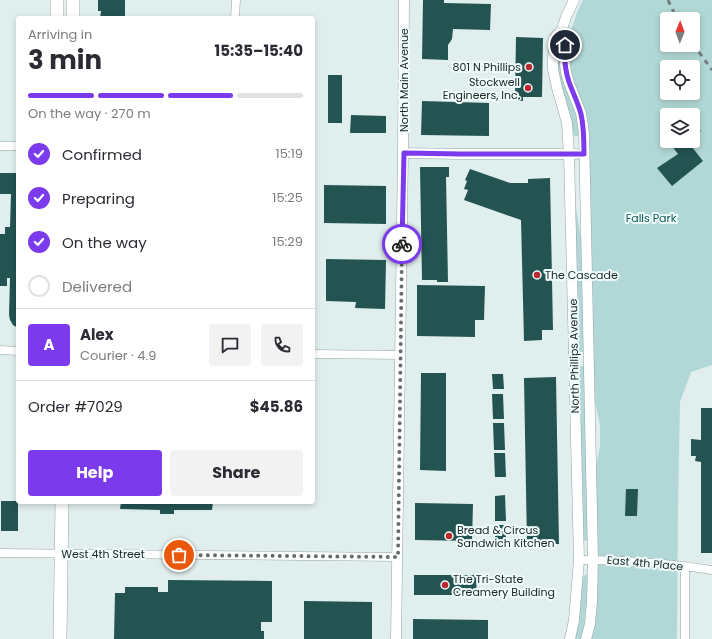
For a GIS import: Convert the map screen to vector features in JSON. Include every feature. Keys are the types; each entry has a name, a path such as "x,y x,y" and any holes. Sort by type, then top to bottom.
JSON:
{"main road":[{"path":"57,0 57,16"},
{"path":"73,0 73,16"},
{"path":"60,639 62,504"}],"street":[{"path":"235,16 236,0"},
{"name":"North Main Avenue","path":"396,639 404,153 404,0"},
{"name":"North Phillips Avenue","path":"570,639 576,602 579,560 569,154 567,123 565,112 558,94 553,50 556,36 562,28 574,0"},
{"name":"North Phillips Avenue","path":"562,28 566,38 564,56 566,72 582,119 584,154 593,560 590,624 586,639"},
{"path":"0,146 16,146"},
{"path":"404,153 584,154"},
{"path":"0,350 16,351"},
{"path":"315,354 400,355"},
{"name":"West 4th Street","path":"0,553 398,557"},
{"name":"East 4th Place","path":"579,560 604,560 686,566 712,570"},
{"path":"685,639 686,566"}],"green space":[{"name":"Falls Park","path":"583,0 712,0 712,365 691,372 680,402 677,639 591,639 595,472 600,446 600,425 594,397 588,146 568,56 571,30"},
{"path":"557,60 560,60 572,99 579,130 578,136 575,136 572,133 559,78"},
{"path":"574,207 576,207 582,246 584,352 578,352"},
{"path":"578,366 585,366 588,541 583,540"},
{"path":"586,574 588,576 588,593 583,634 582,639 575,639 582,578"}],"building":[{"path":"98,0 125,0 125,16 100,16 101,11 98,11"},
{"path":"423,0 444,0 444,3 491,4 490,30 453,29 452,39 448,45 448,60 422,59"},
{"name":"801 N Phillips","path":"516,37 543,38 542,97 523,97 523,101 518,101 518,97 515,97"},
{"path":"328,75 342,75 342,123 328,123"},
{"path":"422,101 489,103 489,136 421,135"},
{"path":"351,115 386,116 386,133 350,133"},
{"path":"673,148 693,148 703,161 672,186 657,168 678,154"},
{"path":"420,167 449,167 449,177 446,177 448,282 422,280"},
{"name":"The Cascade","path":"470,169 510,183 528,183 528,179 550,178 553,330 542,330 542,340 524,341 521,220 464,200 468,190 464,189 467,181 465,180"},
{"path":"0,173 16,173 16,327 10,320 9,315 10,278 7,278 7,286 0,286 0,234 5,234 5,227 10,227 11,194 0,194"},
{"path":"324,185 386,186 386,224 324,223"},
{"path":"326,259 386,260 385,309 355,308 356,302 326,301"},
{"path":"417,285 485,286 484,320 475,320 475,337 417,336"},
{"path":"421,373 446,373 446,471 420,470"},
{"path":"492,374 503,374 504,389 493,389"},
{"path":"556,377 559,544 527,544 524,378"},
{"path":"492,394 503,394 504,419 493,419"},
{"path":"701,408 712,408 712,553 701,553 701,462 695,461 696,456 691,456 691,439 701,440"},
{"path":"493,423 504,423 505,450 494,450"},
{"path":"494,453 505,453 506,477 495,477"},
{"path":"626,489 638,489 637,516 625,516"},
{"path":"505,495 506,521 495,521 495,496"},
{"path":"1,501 16,501 16,504 18,504 18,531 1,531"},
{"path":"415,503 473,504 472,541 415,540"},
{"path":"121,504 213,504 212,510 174,510 174,514 160,514 160,510 120,509"},
{"path":"495,525 506,525 506,540 495,541"},
{"name":"The Tri-State Creamery Building","path":"414,575 477,575 476,595 414,595"},
{"path":"168,580 272,581 272,622 261,622 261,631 264,631 264,639 114,639 115,593 125,593 125,587 158,587 158,592 168,592"},
{"path":"304,601 372,602 372,639 304,639"},
{"path":"413,619 488,620 488,639 413,639"}],"railway":[{"path":"668,0 674,12"},
{"path":"699,52 712,70"}],"way so far":[{"path":"179,555 398,557 402,244"}],"place":[{"name":"801 N Phillips","path":"529,67"},
{"name":"Stockwell Engineers, Inc.","path":"528,88"},
{"name":"The Cascade","path":"537,275"},
{"name":"Bread & Circus Sandwich Kitchen","path":"449,536"},
{"name":"The Tri-State Creamery Building","path":"445,585"}],"route":[{"path":"402,244 404,153 584,154 584,133 581,113 566,72 564,56 565,45"}]}
